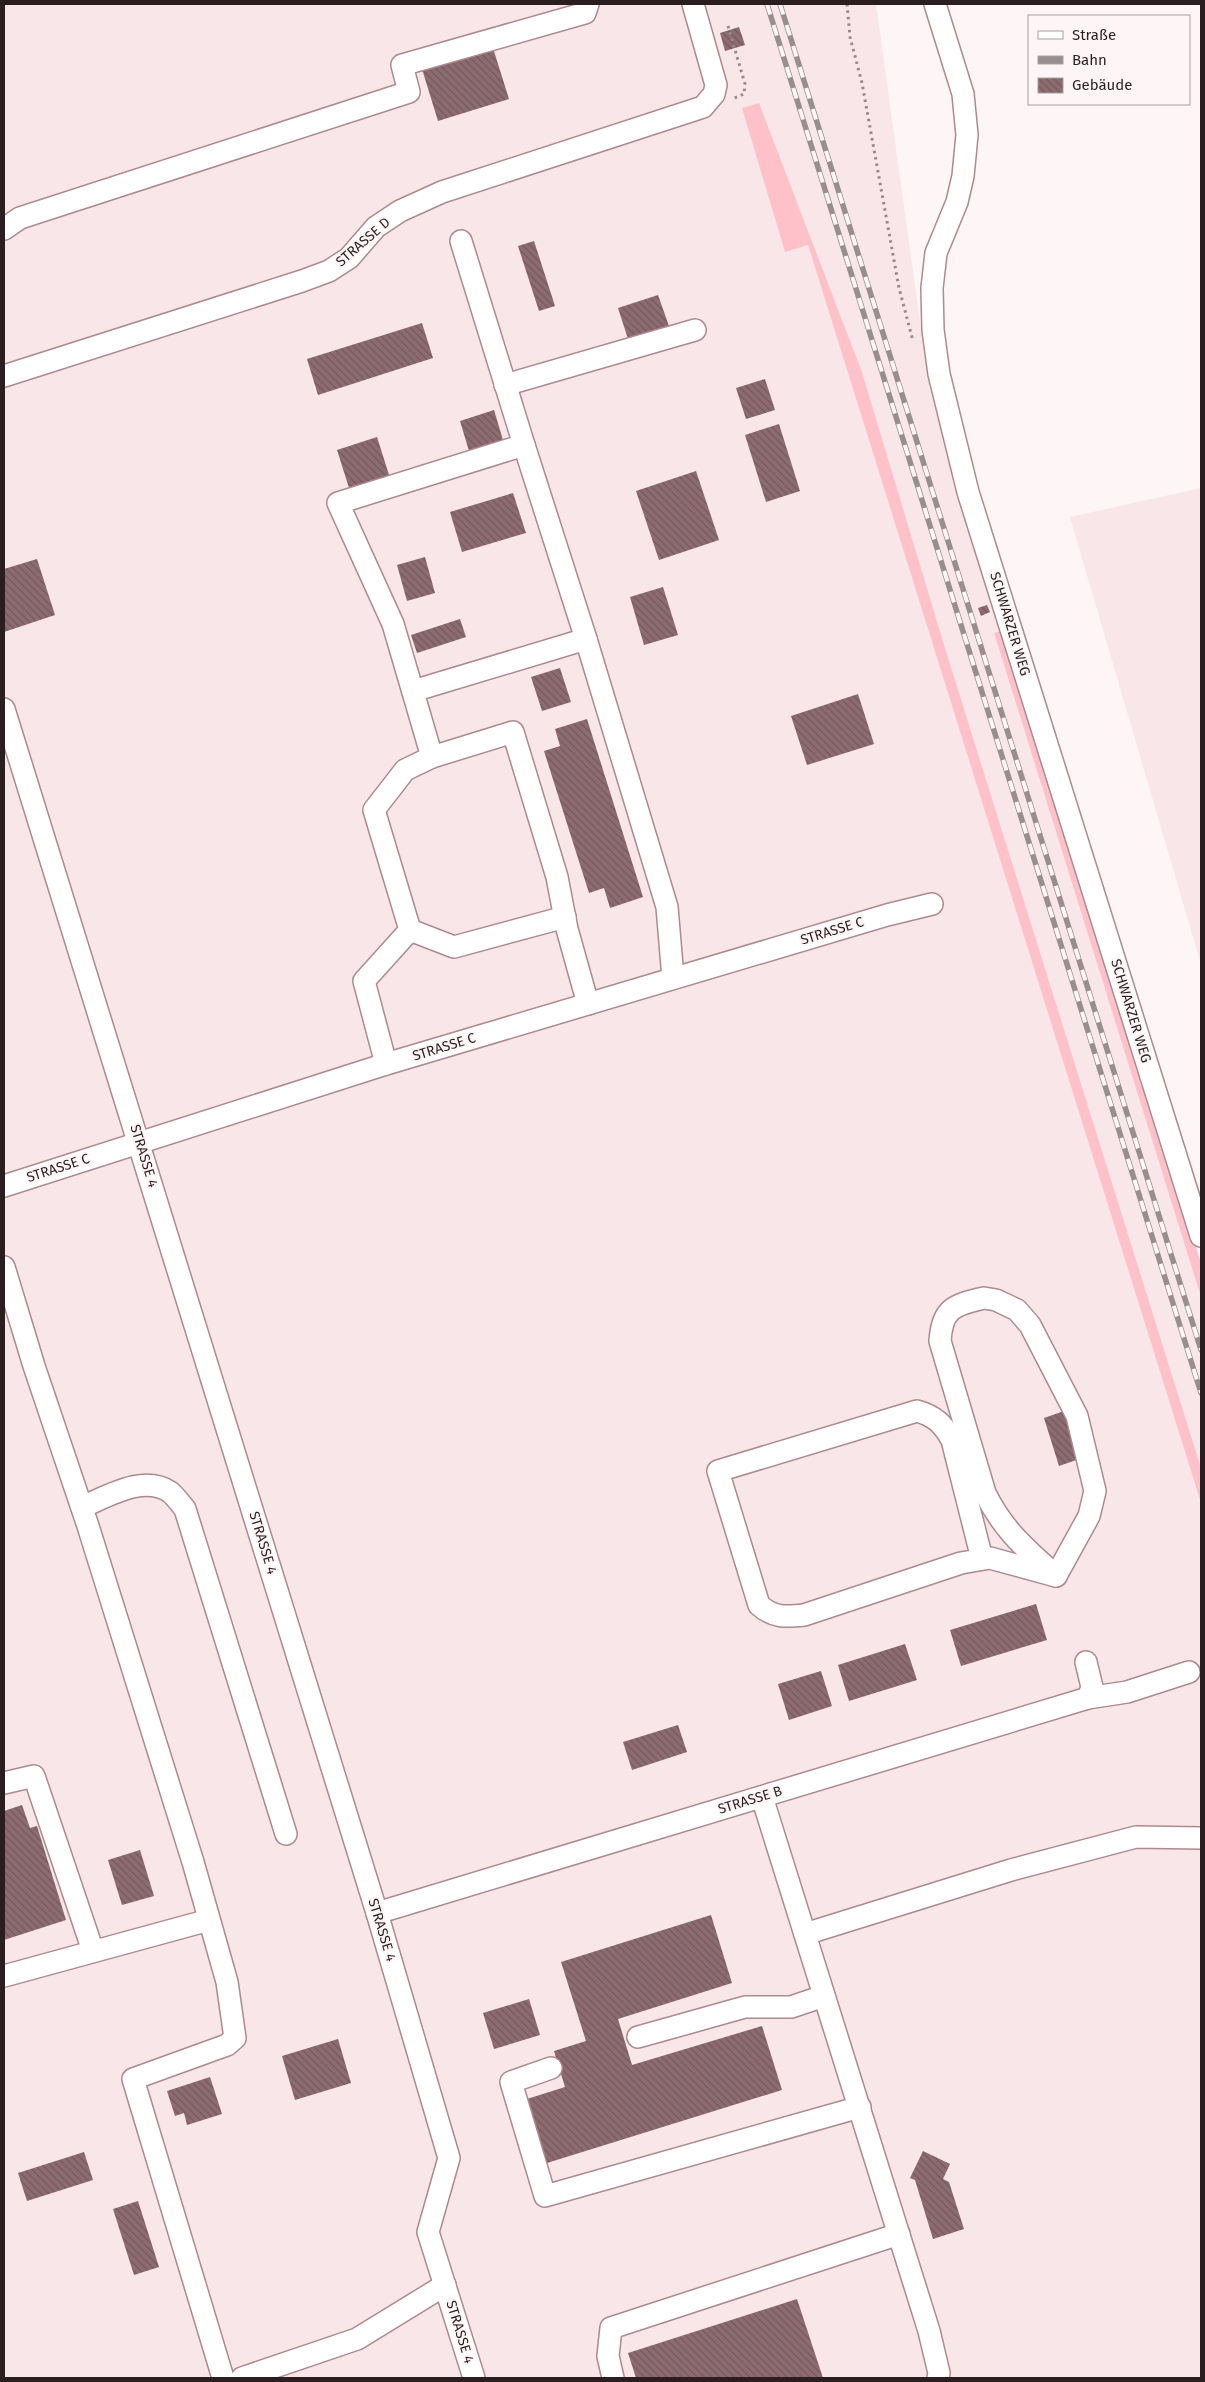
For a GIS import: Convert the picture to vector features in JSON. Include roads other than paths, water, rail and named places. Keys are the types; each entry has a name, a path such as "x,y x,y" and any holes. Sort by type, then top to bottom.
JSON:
{"street":[{"path":"4,229 20,218 409,92 402,66 585,13 588,4"},
{"name":"STRASSE D","path":"4,376 311,278 329,271 349,258 376,227 400,211 442,192 690,113 703,107 714,94 716,85 693,4"},
{"name":"SCHWARZER WEG","path":"935,4 964,94 967,135 957,202 936,253 932,288 933,330 939,374 968,492 1201,1236"},
{"path":"461,241 586,639 667,907 673,978"},
{"path":"505,384 695,330"},
{"path":"432,757 393,624 338,503 524,445"},
{"path":"413,691 586,639"},
{"name":"STRASSE 4","path":"4,709 140,1142 377,1913 449,2158 428,2232 474,2378"},
{"path":"410,930 374,810 405,770 432,757 513,732 557,877 565,917 588,1004"},
{"name":"STRASSE C","path":"4,1186 386,1064 887,915 932,904"},
{"path":"410,930 454,947 565,917"},
{"path":"386,1064 364,981 410,930"},
{"path":"4,1267 34,1366 82,1507 227,1982 235,2038 227,2045 134,2079 223,2378"},
{"path":"984,1298 996,1300 1017,1310 1030,1325 1078,1416 1095,1491 1089,1516 1056,1576 1020,1544 1002,1523 985,1492 940,1341 941,1322 951,1308 967,1302 984,1298"},
{"path":"982,1559 952,1440 944,1426 932,1415 918,1411 718,1471 759,1605 770,1615 782,1618 804,1615 962,1563 982,1559 990,1558 1056,1576"},
{"path":"82,1507 131,1487 153,1486 170,1492 185,1509 286,1834"},
{"path":"1086,1662 1092,1687 1088,1698"},
{"name":"STRASSE B","path":"377,1913 1088,1698 1127,1692 1189,1672"},
{"path":"4,1783 34,1776 93,1951"},
{"path":"762,1797 929,2330 939,2373 938,2378"},
{"path":"806,1934 1011,1870 1136,1837 1201,1838"},
{"path":"4,1976 209,1920"},
{"path":"638,2037 745,2006 791,2007 824,1996"},
{"path":"551,2068 511,2082 545,2196 860,2106"},
{"path":"613,2378 608,2356 611,2328 899,2234"},
{"path":"242,2378 357,2339 445,2285"}],"railway":[{"path":"767,4 1201,1393"},
{"path":"780,4 1201,1350"}]}
